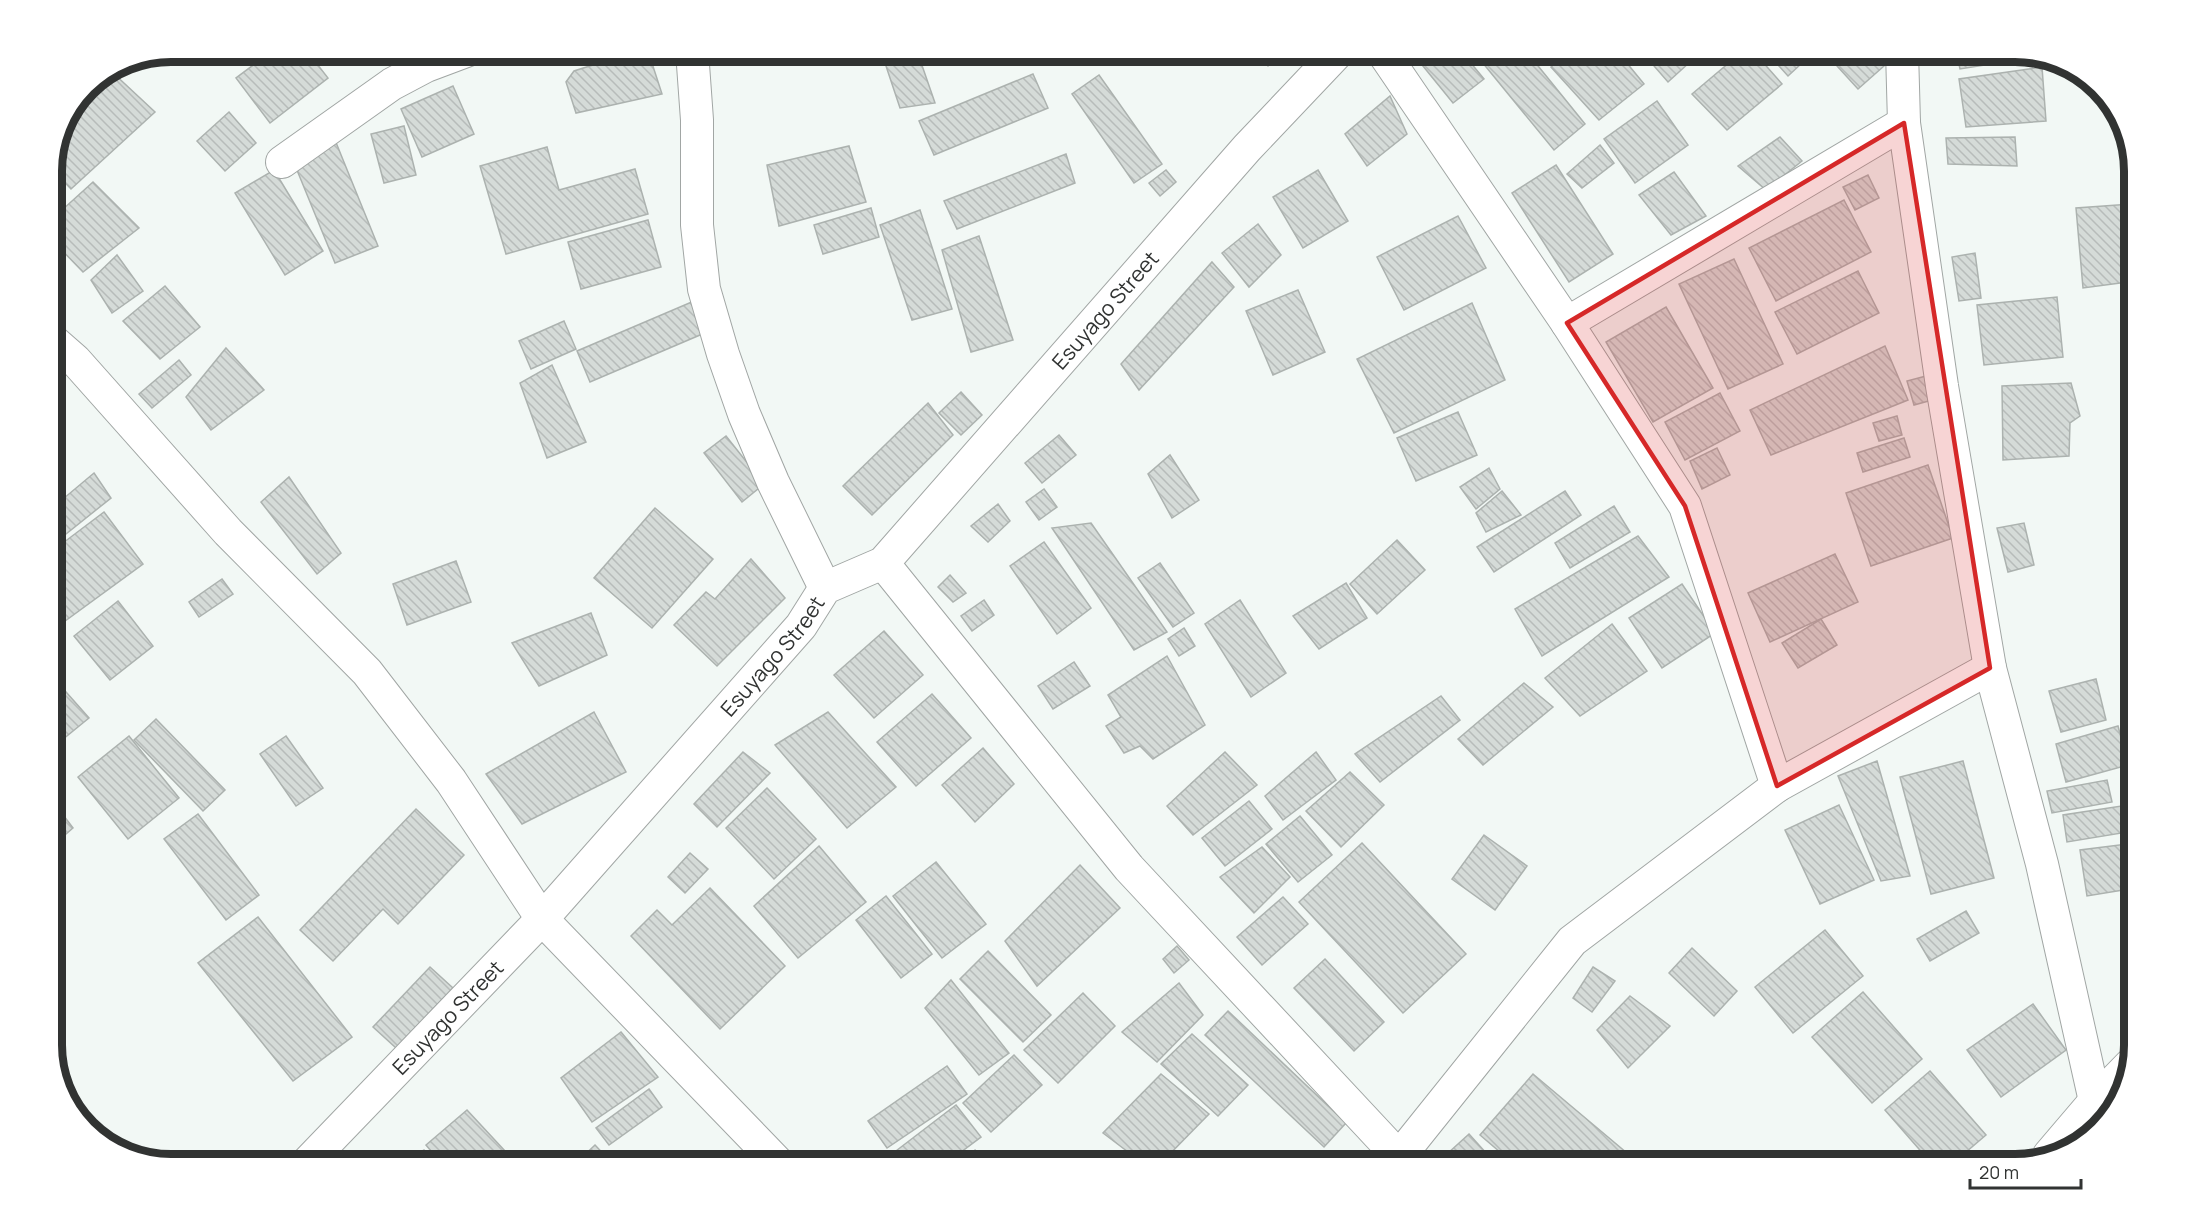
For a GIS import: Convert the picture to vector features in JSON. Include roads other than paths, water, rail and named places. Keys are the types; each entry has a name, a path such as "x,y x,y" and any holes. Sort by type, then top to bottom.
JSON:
{"street":[{"path":"282,162 392,84 437,62"},
{"path":"693,62 697,120 697,225 704,289 744,414 773,482 825,588"},
{"name":"Esuyago Street","path":"316,1154 542,919 801,626 825,588 883,563 1247,148 1329,62"},
{"path":"1389,62 1567,323 1685,506 1777,786"},
{"path":"1902,62 1904,123 1942,386 1990,668 2042,864 2095,1101"},
{"path":"1567,323 1904,123"},
{"path":"62,349 75,360 228,532 367,672 451,781 542,919 769,1154"},
{"path":"883,563 1129,868 1389,1154"},
{"path":"1401,1154 1572,941 1777,786 1990,668"},
{"path":"2058,1145 2120,1075"}]}
